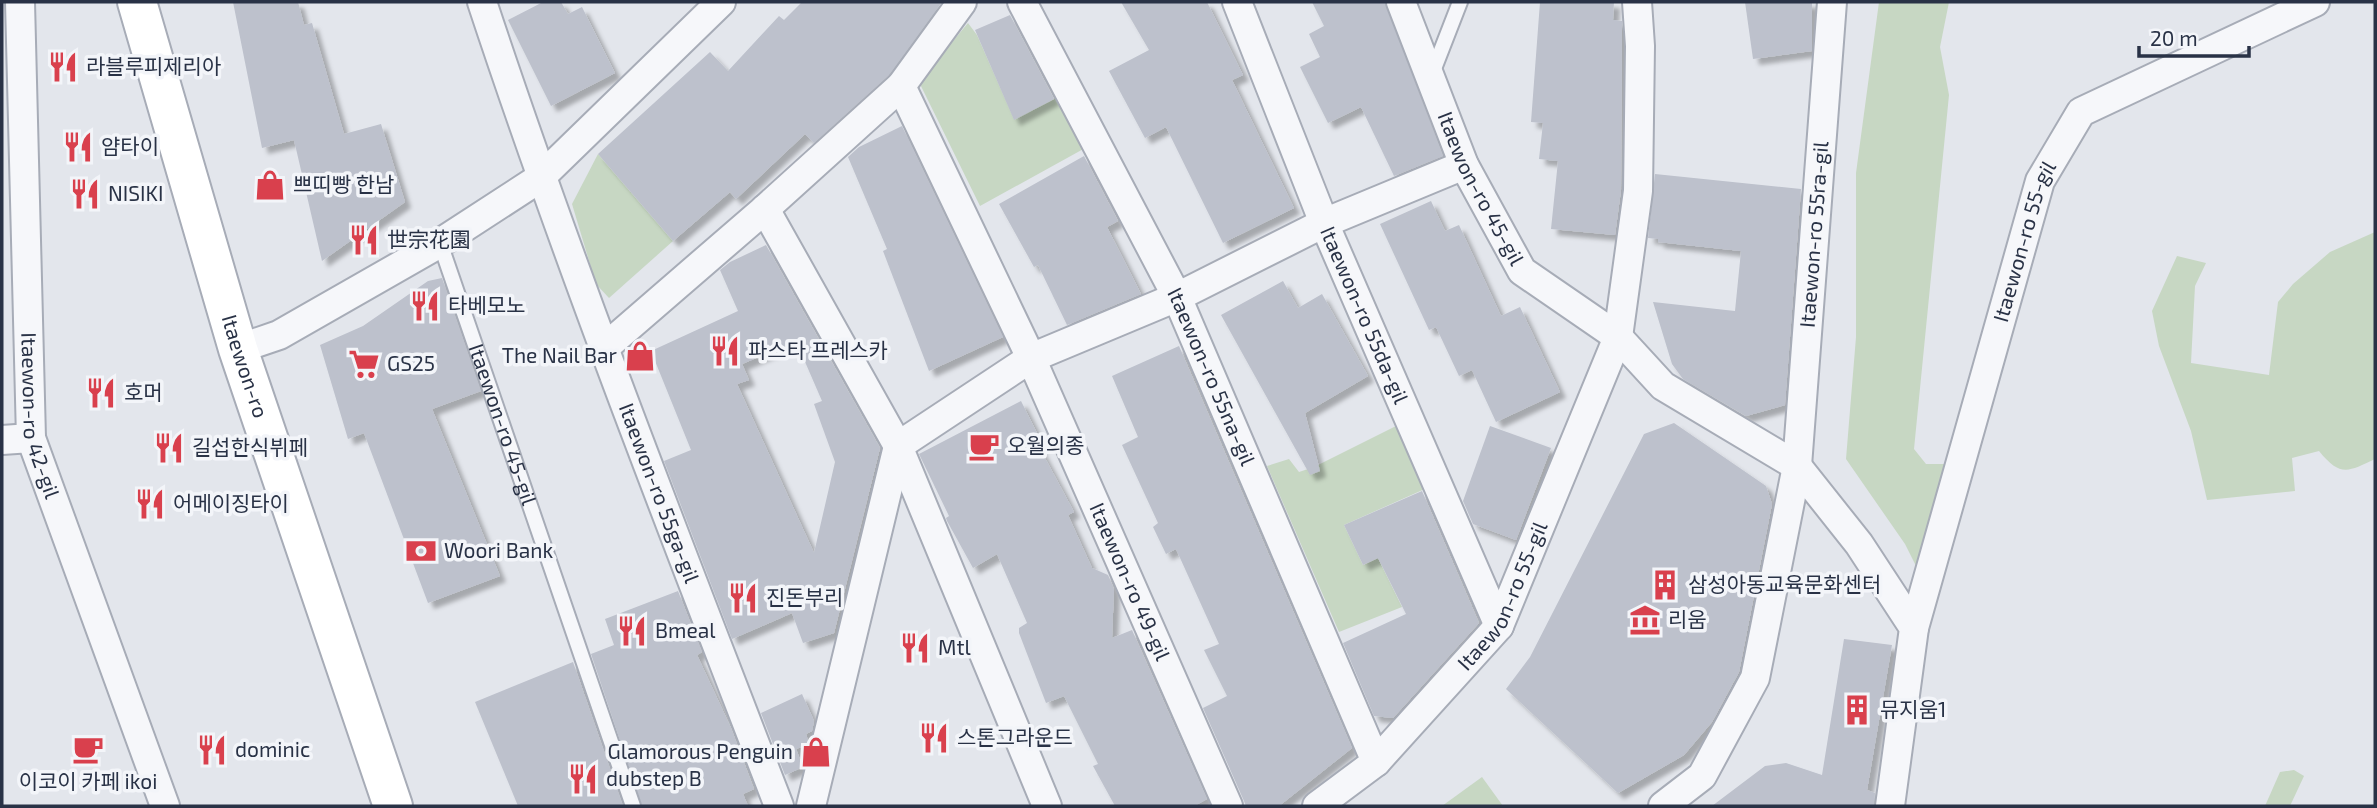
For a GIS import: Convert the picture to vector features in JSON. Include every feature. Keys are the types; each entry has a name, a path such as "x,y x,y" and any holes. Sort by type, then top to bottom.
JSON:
{"main road":[{"name":"Itaewon-ro","path":"137,2 238,349 393,806"}],"street":[{"name":"Itaewon-ro 42-gil","path":"20,2 31,438 165,806"},
{"path":"482,2 540,178"},
{"path":"238,349 279,335 440,243 540,178 721,2"},
{"path":"602,350 765,209 901,86 962,2"},
{"name":"Itaewon-ro 55na-gil","path":"1021,2 1177,297 1376,762"},
{"name":"Itaewon-ro 55da-gil","path":"1237,2 1324,223 1499,626"},
{"name":"Itaewon-ro 45-gil","path":"1401,2 1432,74 1464,165 1522,271 1618,337"},
{"name":"Itaewon-ro 55-gil","path":"1317,806 1376,762 1499,626 1618,337 1637,191 1640,46 1637,2"},
{"name":"Itaewon-ro 55ra-gil","path":"1797,466 1832,2"},
{"name":"Itaewon-ro 55-gil","path":"1890,806 1914,628 2040,181 2081,112 2315,2"},
{"name":"Itaewon-ro 49-gil","path":"901,86 1031,358 1228,806"},
{"path":"811,806 898,446 1031,358 1177,297 1324,223 1464,165"},
{"name":"Itaewon-ro 55ga-gil","path":"540,178 602,350 779,806"},
{"path":"765,209 898,446 1047,806"},
{"path":"1618,337 1663,386 1797,466 1859,544 1914,628"},
{"path":"2,440 31,438"},
{"path":"1663,806 1702,776 1755,678 1797,466"}],"lane":[{"path":"1432,74 1460,2"},
{"name":"Itaewon-ro 45-gil","path":"440,243 633,806"}],"green space":[{"path":"1879,2 1949,2 1940,47 1949,95 1914,449 1926,464 1948,464 1919,572 1905,544 1846,459 1856,337 1856,173"},
{"path":"968,23 977,35 1014,119 1062,95 1087,147 980,206 919,82"},
{"path":"598,154 673,241 609,298 596,284 572,204"},
{"path":"2375,232 2375,459 2345,470 2333,465 2319,451 2292,458 2295,491 2207,500 2191,431 2159,346 2152,311 2177,256 2206,263 2195,286 2191,363 2269,375 2278,302 2293,284 2330,252"},
{"path":"1400,424 1427,488 1344,525 1363,565 1378,558 1402,607 1339,632 1267,466 1289,459 1299,472"},
{"path":"2294,770 2304,776 2290,806 2265,806 2280,772"},
{"path":"1482,777 1503,806 1442,806"}],"building":[{"path":"233,2 298,2 304,25 312,23 344,134 381,124 405,202 322,261 294,140 262,148"},
{"path":"543,2 561,2 568,14 582,7 615,73 551,106 508,20"},
{"path":"802,2 942,2 889,75 814,143 805,134 736,199 730,192 673,241 598,154 710,52 728,71 779,16 784,20"},
{"path":"1121,2 1207,2 1243,75 1232,80 1294,208 1223,243 1166,127 1145,138 1109,71 1149,50"},
{"path":"1312,2 1385,2 1443,156 1394,176 1361,107 1328,123 1300,67 1320,57 1309,34 1324,26"},
{"path":"1540,2 1614,2 1613,20 1622,21 1621,190 1615,235 1551,229 1558,161 1539,159 1543,123 1531,122"},
{"path":"1745,2 1812,2 1812,51 1753,59"},
{"path":"1010,15 1054,99 1014,120 975,30"},
{"path":"902,126 1003,337 929,371 883,251 887,249 848,157 859,147"},
{"path":"1084,156 1118,221 1107,227 1141,294 1067,325 1038,265 1034,267 999,204"},
{"path":"1655,174 1801,189 1785,405 1746,416 1683,379 1672,364 1653,302 1735,311 1741,251 1658,242 1658,239 1648,238"},
{"path":"1431,201 1445,231 1459,225 1501,316 1520,307 1560,392 1496,422 1472,370 1459,376 1436,327 1429,330 1380,224"},
{"path":"766,245 880,448 834,633 803,643 792,613 732,639 664,461 691,450 651,351 738,311 720,270 730,262","holes":["796,341 822,401 814,404 835,462 814,553 737,384 749,380 742,364"]},
{"path":"442,278 481,391 432,409 500,576 428,603 364,433 348,439 320,345 363,326 428,281"},
{"path":"1283,281 1298,308 1322,294 1368,376 1305,413 1320,471 1310,475 1221,315"},
{"path":"1179,346 1352,748 1279,806 1246,806 1203,708 1227,696 1204,650 1219,644 1176,549 1166,554 1153,527 1158,523 1122,445 1138,437 1112,376"},
{"path":"1021,401 1042,443 1038,445 1074,512 1068,515 1092,568 1108,575 1114,589 1112,638 1132,630 1207,799 1194,806 1115,806 1093,766 1098,764 1064,696 1046,703 1019,633 1019,628 1027,623 997,554 973,568 947,521 949,516 919,454"},
{"name":"삼성아동교육문화센터","path":"1674,423 1766,486 1772,504 1739,672 1712,722 1684,755 1618,793 1506,689 1530,657 1644,434"},
{"path":"1490,426 1551,448 1516,540 1473,524 1463,501"},
{"path":"1422,491 1479,623 1393,718 1374,716 1343,643 1406,614 1378,558 1363,565 1344,525"},
{"path":"678,591 702,652 697,655 731,728 754,789 743,794 748,806 642,806 591,654 614,645 605,619"},
{"name":"뮤지움1","path":"1844,639 1892,645 1867,790 1875,793 1874,806 1712,806 1765,766 1786,763 1822,775"},
{"path":"573,662 623,806 518,806 475,702"},
{"path":"802,694 814,721 812,731 806,734 809,744 796,749 803,767 785,775 761,713"}],"place":[{"name":"라블루피제리아","path":"63,67"},
{"name":"얌타이","path":"78,147"},
{"name":"쁘띠빵 한남","path":"270,185"},
{"name":"NISIKI","path":"85,194"},
{"name":"世宗花園","path":"364,240"},
{"name":"타베모노","path":"425,306"},
{"name":"파스타 프레스카","path":"725,351"},
{"name":"The Nail Bar","path":"640,356"},
{"name":"GS25","path":"364,364"},
{"name":"호머","path":"101,393"},
{"name":"오월의종","path":"984,446"},
{"name":"길섭한식뷔페","path":"169,448"},
{"name":"어메이징타이","path":"150,504"},
{"name":"Woori Bank","path":"421,551"},
{"name":"삼성아동교육문화센터","path":"1665,585"},
{"name":"진돈부리","path":"743,598"},
{"name":"리움","path":"1645,620"},
{"name":"Bmeal","path":"632,631"},
{"name":"Mtl","path":"915,648"},
{"name":"뮤지움1","path":"1857,710"},
{"name":"스톤그라운드","path":"934,738"},
{"name":"이코이 카페 ikoi","path":"88,749"},
{"name":"dominic","path":"212,750"},
{"name":"Glamorous Penguin","path":"816,752"},
{"name":"dubstep B","path":"583,779"}]}
